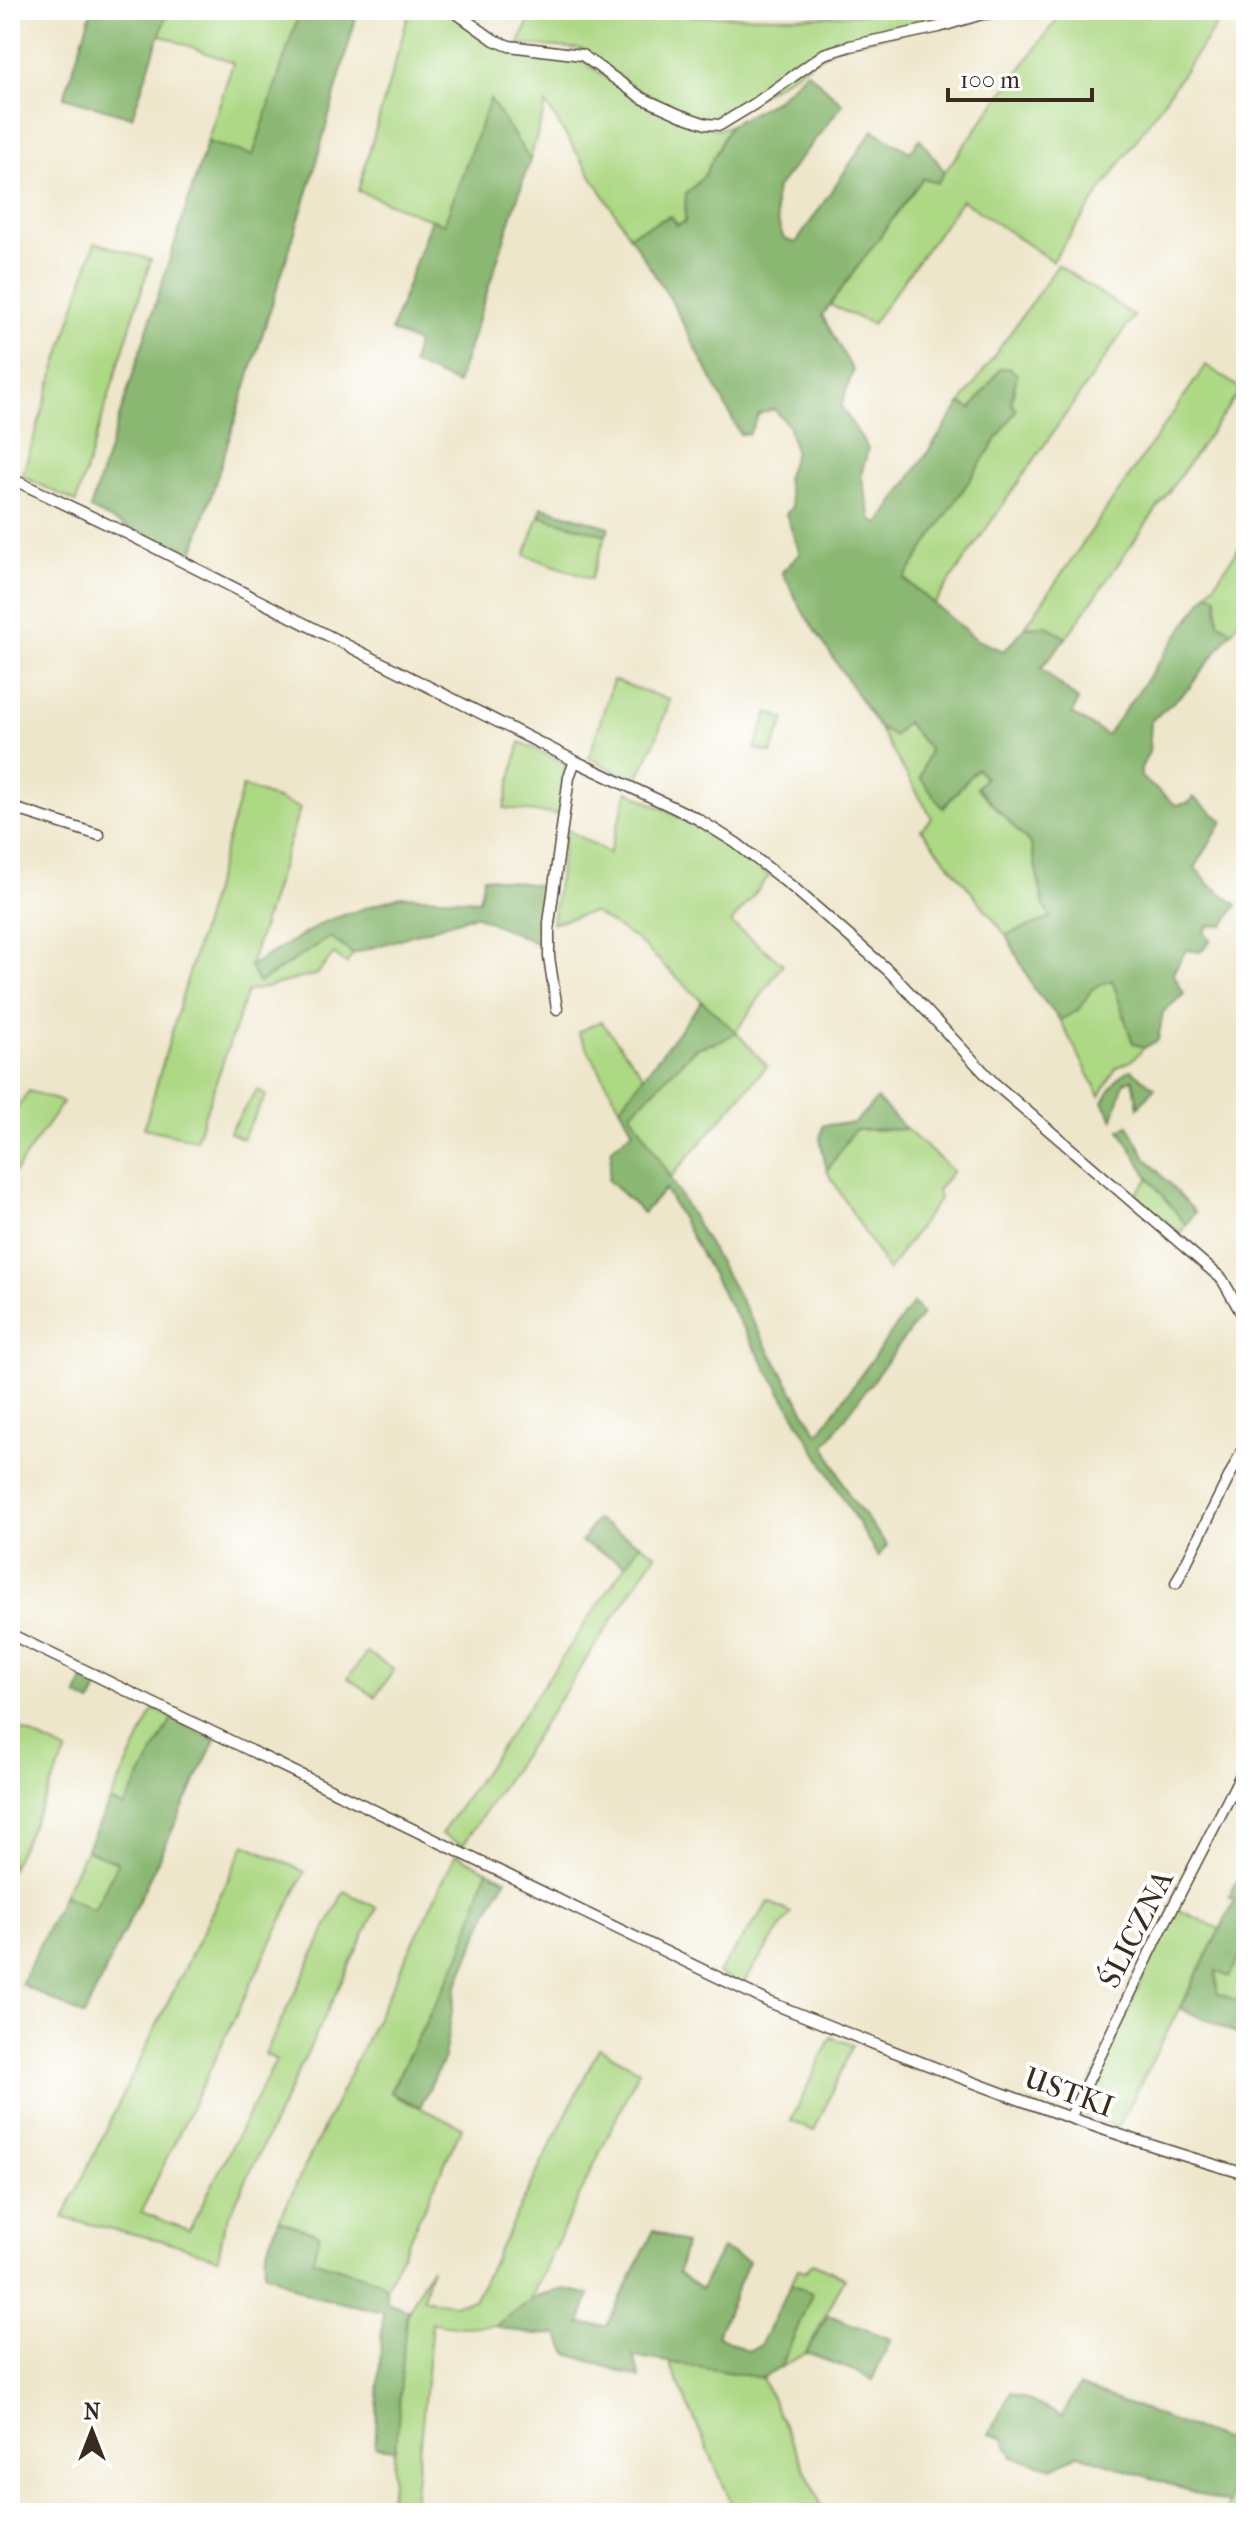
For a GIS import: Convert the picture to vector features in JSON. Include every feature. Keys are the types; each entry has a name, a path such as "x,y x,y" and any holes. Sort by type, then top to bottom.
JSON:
{"street":[{"path":"452,10 494,40 509,46 582,55 642,98 680,115 706,124 720,125 824,54 982,14 1032,10"},
{"path":"10,478 142,541 575,761 696,818 736,843 795,889 890,972 994,1083 1222,1279 1246,1321"},
{"path":"557,1009 549,957 549,923 569,777 575,761"},
{"path":"10,807 99,835"},
{"path":"1176,1583 1246,1443"},
{"name":"USTKI","path":"10,1634 769,2002 877,2047 1037,2107 1246,2174"},
{"name":"ŚLICZNA","path":"1071,2116 1157,1938 1246,1765"}],"green space":[{"path":"92,10 168,10 132,117 64,97"},
{"path":"168,10 300,10 253,156 207,142 233,63 160,35"},
{"path":"300,10 358,10 312,178 191,559 90,509 207,142 253,155"},
{"path":"410,10 445,10 492,44 578,57 638,100 717,130 730,125 704,176 686,194 685,222 677,225 670,216 629,235 546,104 530,160 490,100 444,225 358,191"},
{"path":"533,10 678,10 693,16 813,17 925,10 986,10 836,47 724,118 711,121 686,114 645,95 582,49 519,44"},
{"path":"1227,10 1052,261 962,200 872,324 830,305 923,177 937,182 1063,11"},
{"path":"807,71 843,104 776,189 776,214 784,239 796,243 873,130 910,152 920,139 945,172 937,183 923,178 822,315 853,371 841,406 868,449 861,475 872,521 879,524 961,403 971,409 1000,369 1010,368 1017,375 1011,402 1016,410 904,579 977,640 1004,651 1025,627 1047,626 1066,638 1041,668 1078,700 1072,714 1107,735 1208,593 1217,596 1218,622 1232,631 1189,688 1151,721 1149,752 1141,768 1141,777 1176,805 1189,803 1193,797 1223,821 1195,868 1209,884 1237,905 1224,925 1208,926 1204,933 1211,940 1200,952 1186,950 1173,973 1184,994 1163,1012 1158,1040 1144,1048 1133,1043 1112,980 1092,989 1078,1010 1060,1020 1034,989 1006,935 1051,918 1044,906 1031,845 977,787 985,778 977,768 943,808 920,778 929,749 906,722 894,736 879,728 802,610 782,572 800,554 786,514 792,507 786,479 795,452 788,425 774,409 759,414 749,434 740,434 671,300 629,235 671,216 677,225 685,222 686,194 704,176 730,125 776,100"},
{"path":"490,99 530,160 457,384 412,364 417,343 391,331 431,219 444,224"},
{"path":"95,242 151,260 76,502 22,476"},
{"path":"1058,265 1134,316 934,604 904,578 1016,410 1011,402 1017,375 1000,370 971,409 961,403"},
{"path":"1206,365 1241,389 1066,638 1047,626 1025,627"},
{"path":"542,507 609,527 606,535 539,516"},
{"path":"539,516 606,535 591,579 525,555"},
{"path":"1246,538 1246,611 1232,631 1218,622 1217,596 1208,593"},
{"path":"613,680 670,700 655,742 636,781 589,758"},
{"path":"768,712 785,719 771,753 755,749"},
{"path":"906,721 930,749 920,778 944,808 976,768 985,778 977,788 1031,845 1044,906 1051,918 1006,935 921,829 932,818 879,728 894,736"},
{"path":"520,742 566,764 558,815 504,808"},
{"path":"243,786 300,808 250,966 259,983 330,937 353,954 346,964 334,954 317,974 247,992 196,1140 144,1128"},
{"path":"628,791 698,827 769,876 731,923 783,964 736,1032 767,1066 671,1177 631,1113 696,1048 721,1041 735,1032 637,940 593,912 552,923 566,829 609,853"},
{"path":"484,877 550,887 543,946 475,915 353,954 330,937 258,983 250,966 326,921 401,896 479,900"},
{"path":"1112,979 1133,1042 1144,1048 1131,1061 1116,1068 1100,1096 1060,1020 1078,1010 1091,989"},
{"path":"702,1001 736,1032 721,1041 696,1048 631,1113 818,1434 913,1303 922,1314 825,1445 850,1497 887,1545 878,1557 723,1294 665,1189 643,1213 608,1180 612,1148 633,1131 620,1107"},
{"path":"601,1021 644,1076 620,1107 578,1032"},
{"path":"1131,1070 1155,1088 1138,1107 1133,1079 1124,1082 1113,1119 1103,1102 1118,1079"},
{"path":"257,1090 266,1095 242,1139 229,1132"},
{"path":"29,1091 63,1102 10,1179 10,1117"},
{"path":"877,1099 906,1129 854,1130 827,1171 820,1139 823,1125 854,1123"},
{"path":"1128,1125 1146,1158 1195,1212 1186,1225 1149,1178 1120,1130"},
{"path":"906,1129 953,1171 937,1190 939,1199 888,1271 827,1171 854,1130"},
{"path":"1149,1178 1186,1225 1180,1233 1135,1195"},
{"path":"596,1520 640,1544 626,1565 581,1542"},
{"path":"640,1544 656,1554 463,1845 441,1834"},
{"path":"367,1652 394,1670 375,1697 348,1678"},
{"path":"84,1676 101,1683 91,1703 77,1695"},
{"path":"154,1709 172,1719 124,1808 110,1801"},
{"path":"172,1719 215,1740 84,2016 21,1984 63,1895 94,1911 118,1862 86,1850 110,1801 124,1807"},
{"path":"10,1724 67,1752 10,1871"},
{"path":"245,1844 305,1872 141,2212 189,2230 276,2060 265,2054 344,1891 377,1908 224,2226 218,2259 169,2242 63,2218"},
{"path":"86,1850 118,1862 94,1911 63,1895"},
{"path":"456,1854 487,1870 462,1952 390,2091 398,2098 462,2127 386,2288 380,2281 312,2260 318,2234 279,2220"},
{"path":"1246,1864 1246,1942 1229,1977 1216,1971 1217,1993 1246,2004 1246,2038 1180,2008 1235,1900 1229,1897"},
{"path":"487,1870 506,1879 489,1909 456,1988 444,2058 420,2107 390,2092 462,1952"},
{"path":"769,1902 791,1913 742,1984 718,1973"},
{"path":"1177,1909 1220,1929 1118,2127 1085,2116 1080,2104"},
{"path":"1236,1962 1246,1964 1246,2004 1217,1993 1216,1970 1229,1976"},
{"path":"831,2037 853,2045 814,2131 791,2121"},
{"path":"599,2048 639,2070 529,2302 496,2325 463,2327 432,2323 413,2513 389,2513 406,2316 431,2267 423,2299 452,2304 474,2300"},
{"path":"279,2220 319,2234 313,2260 380,2281 386,2288 387,2302 409,2310 406,2316 396,2449 375,2447 383,2312 309,2295 264,2272 266,2252"},
{"path":"654,2230 685,2244 678,2272 701,2289 722,2249 749,2261 717,2335 747,2351 760,2346 791,2284 812,2293 781,2367 762,2378 633,2356 640,2378 568,2354 558,2334 527,2333 496,2325 539,2295 565,2289 590,2295 580,2324 607,2326"},
{"path":"813,2263 845,2278 806,2353 781,2367 812,2293 791,2284 798,2269 806,2271"},
{"path":"828,2315 891,2339 872,2380 806,2353"},
{"path":"668,2360 762,2378 825,2513 736,2513"},
{"path":"1079,2386 1246,2448 1228,2504 1079,2454 1053,2468 1013,2457 1004,2439 989,2434 1011,2392 1062,2416"},
{"path":"1246,2450 1246,2513 1225,2513"}]}
